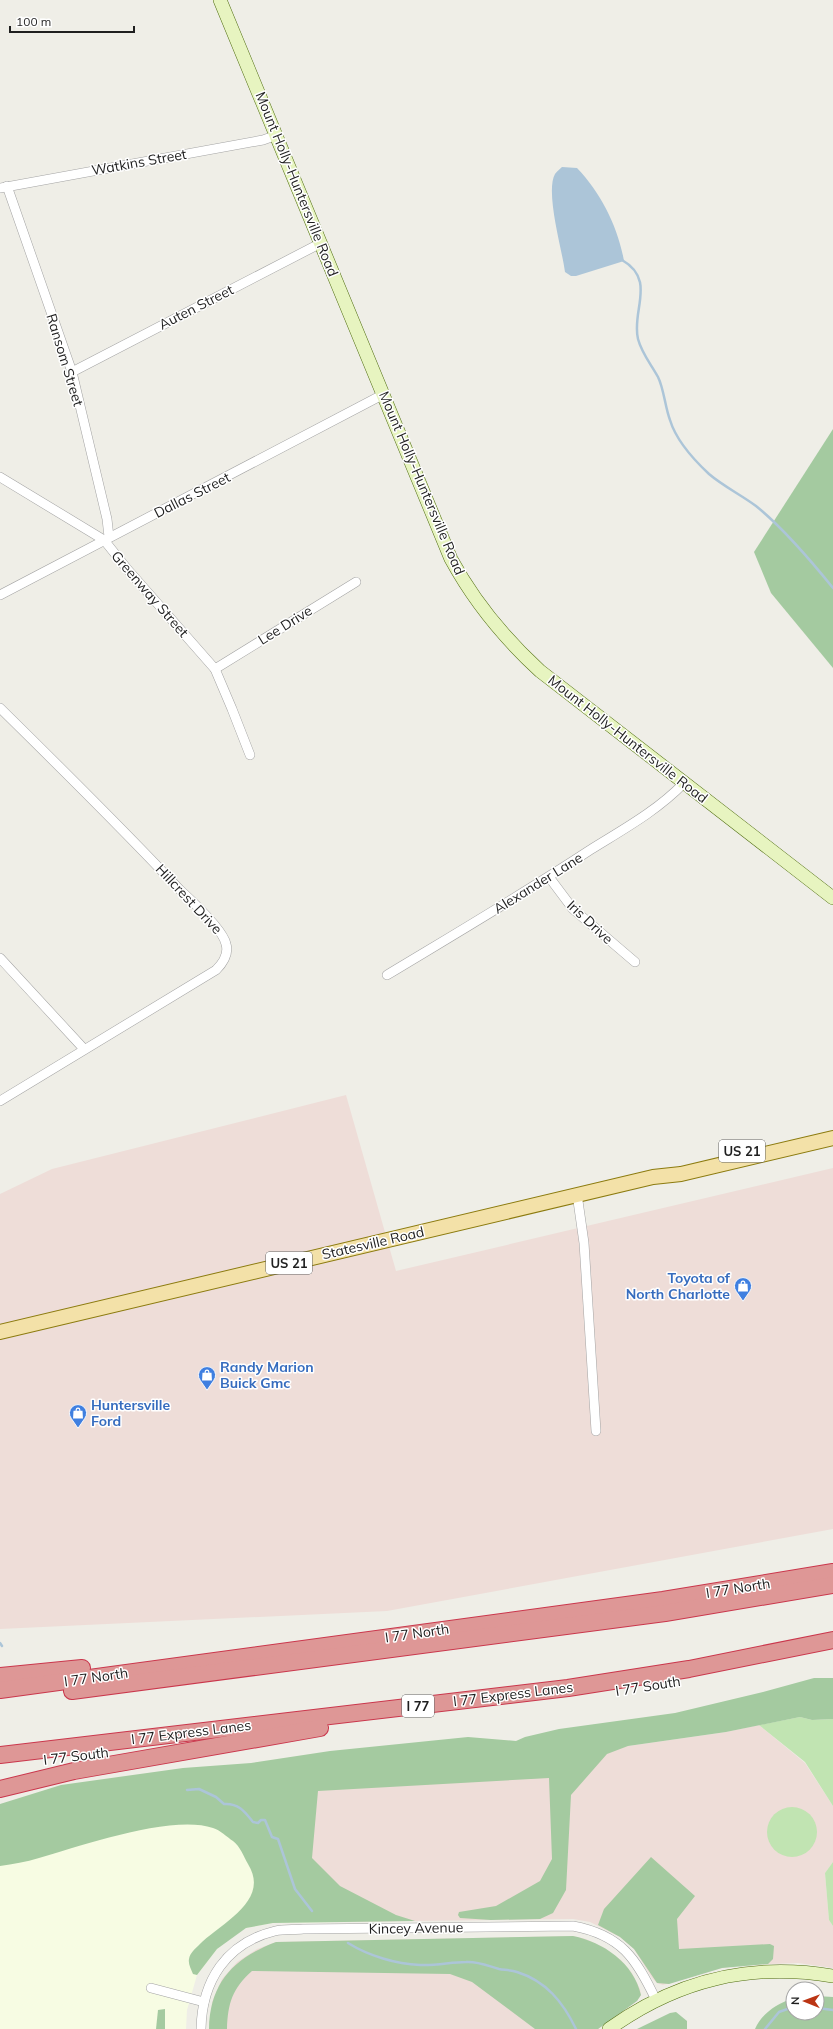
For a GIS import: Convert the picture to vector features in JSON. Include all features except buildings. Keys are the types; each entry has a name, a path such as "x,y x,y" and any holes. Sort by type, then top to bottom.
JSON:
{"highway":[{"name":"I 77 North","path":"0,1690 211,1660 663,1600 833,1572"},
{"path":"0,1700 665,1613 833,1585"},
{"name":"I 77 Express Lanes","path":"0,1755 568,1688 688,1669 833,1640"},
{"name":"I 77 South","path":"0,1766 462,1712 645,1687 751,1668 833,1651"},
{"path":"0,1676 182,1658 211,1660"},
{"path":"0,1789 74,1772 320,1728"}],"main road":[{"name":"Mount Holly-Huntersville Road","path":"220,0 451,559 486,615 518,651 540,671 833,898"},
{"name":"Statesville Road","path":"653,1177 679,1166 833,1130"},
{"name":"Statesville Road","path":"0,1332 577,1194 653,1177 681,1174 833,1138"},
{"path":"608,2029 628,2015 656,2000 692,1985 737,1974 782,1971 833,1976"}],"street":[{"name":"Watkins Street","path":"4,187 263,140 277,135"},
{"name":"Ransom Street","path":"4,187 72,372 107,520 107,539"},
{"name":"Auten Street","path":"72,372 321,243"},
{"name":"Dallas Street","path":"0,595 384,394"},
{"name":"Greenway Street","path":"0,477 107,539 128,570 215,669 250,756"},
{"name":"Lee Drive","path":"215,669 356,582"},
{"name":"Hillcrest Drive","path":"0,708 209,919 224,936 227,944 225,959 216,970 0,1101"},
{"name":"Alexander Lane","path":"388,975 549,877 665,801 684,783"},
{"name":"Iris Drive","path":"549,877 574,909 635,962"},
{"path":"0,958 84,1049"},
{"path":"577,1194 584,1243 596,1431"},
{"name":"Kincey Avenue","path":"201,2029 204,2002 211,1980 220,1966 231,1954 248,1942 276,1931 303,1929 573,1926 604,1935 624,1949 640,1968 656,2000"},
{"path":"151,1988 204,2002"}],"shaded area":[{"path":"346,1095 396,1271 833,1168 833,1529 387,1611 0,1629 0,1194 52,1169"},
{"path":"759,1725 805,1763 833,1806 833,1862 825,1873 829,1920 833,1926 833,1968 798,1963 743,1965 722,1968 663,1985 657,1983 652,1978 634,1949 620,1937 590,1922 573,1919 340,1922 223,1798 628,1746 726,1732"},
{"path":"223,1798 340,1922 273,1923 246,1928 231,1937 217,1949 197,1975 187,2010 186,2029 0,2029 0,1829"},
{"path":"573,1936 586,1939 603,1947 621,1960 632,1973 640,1989 641,1995 637,2001 598,2029 209,2029 212,2002 222,1979 237,1962 257,1949 276,1942"}],"green space":[{"path":"833,429 833,668 771,593 754,552"},
{"path":"814,1678 833,1678 833,1719 812,1720 800,1717 726,1732 628,1746 607,1754 571,1795 566,1890 553,1913 540,1919 491,1920 460,1918 458,1915 459,1912 496,1906 540,1881 552,1859 549,1778 318,1791 312,1858 340,1886 396,1915 415,1921 273,1923 246,1928 217,1949 197,1975 193,1974 189,1965 189,1959 192,1953 199,1945 240,1910 248,1900 253,1889 253,1877 242,1852 235,1843 218,1830 195,1825 174,1825 151,1828 126,1833 29,1861 0,1866 0,1804 61,1785 183,1768 251,1763 330,1751 468,1737 516,1741 525,1737 559,1729 675,1713"},
{"path":"800,1717 812,1720 833,1719 833,1806 805,1762 759,1725"},
{"path":"797,1807 802,1808 810,1814 816,1822 816,1842 810,1850 802,1856 787,1857 782,1856 774,1850 768,1842 767,1827 768,1822 774,1814 782,1808"},
{"path":"651,1857 695,1896 677,1919 679,1949 770,1944 774,1946 773,1959 768,1964 722,1968 669,1984 657,1983 634,1949 620,1937 598,1925 604,1909"},
{"path":"833,1862 833,1926 829,1920 825,1873"},
{"path":"573,1936 595,1943 616,1956 632,1973 641,1995 637,2001 598,2029 535,2029 472,1982 450,1974 252,1971 240,1984 232,1997 227,2029 209,2029 210,2012 214,1998 227,1974 248,1956 261,1948 276,1942"},
{"path":"825,1996 833,1997 833,2029 755,2029 766,2014 785,2001 785,2021 825,2021"},
{"path":"165,2009 165,2029 156,2029 158,2010"},
{"path":"676,2012 687,2021 687,2029 637,2029 670,2013"}],"water":[{"path":"562,167 577,168 594,188 613,223 624,261 576,276 571,276 565,272 555,221 552,194 552,182 555,174"}],"waterway":[{"path":"622,260 632,268 638,277 641,286 637,318 638,339 644,354 658,377 670,420 681,442 709,474 766,514 806,556 833,588"},
{"path":"187,1790 199,1789 216,1797 224,1804 234,1805 241,1809 253,1822 258,1823 261,1820 265,1820 272,1837 278,1839 295,1889 312,1911"},
{"path":"348,1943 365,1952 402,1963 426,1965 470,1962 517,1972 537,1981 545,1987 559,2001 576,2029"},
{"path":"825,2009 833,2010"},
{"path":"765,2029 779,2012 785,2010"}],"place":[{"name":"Toyota of North Charlotte","path":"743,1301"},
{"name":"Randy Marion Buick Gmc","path":"207,1390"},
{"name":"Huntersville Ford","path":"78,1428"}]}
